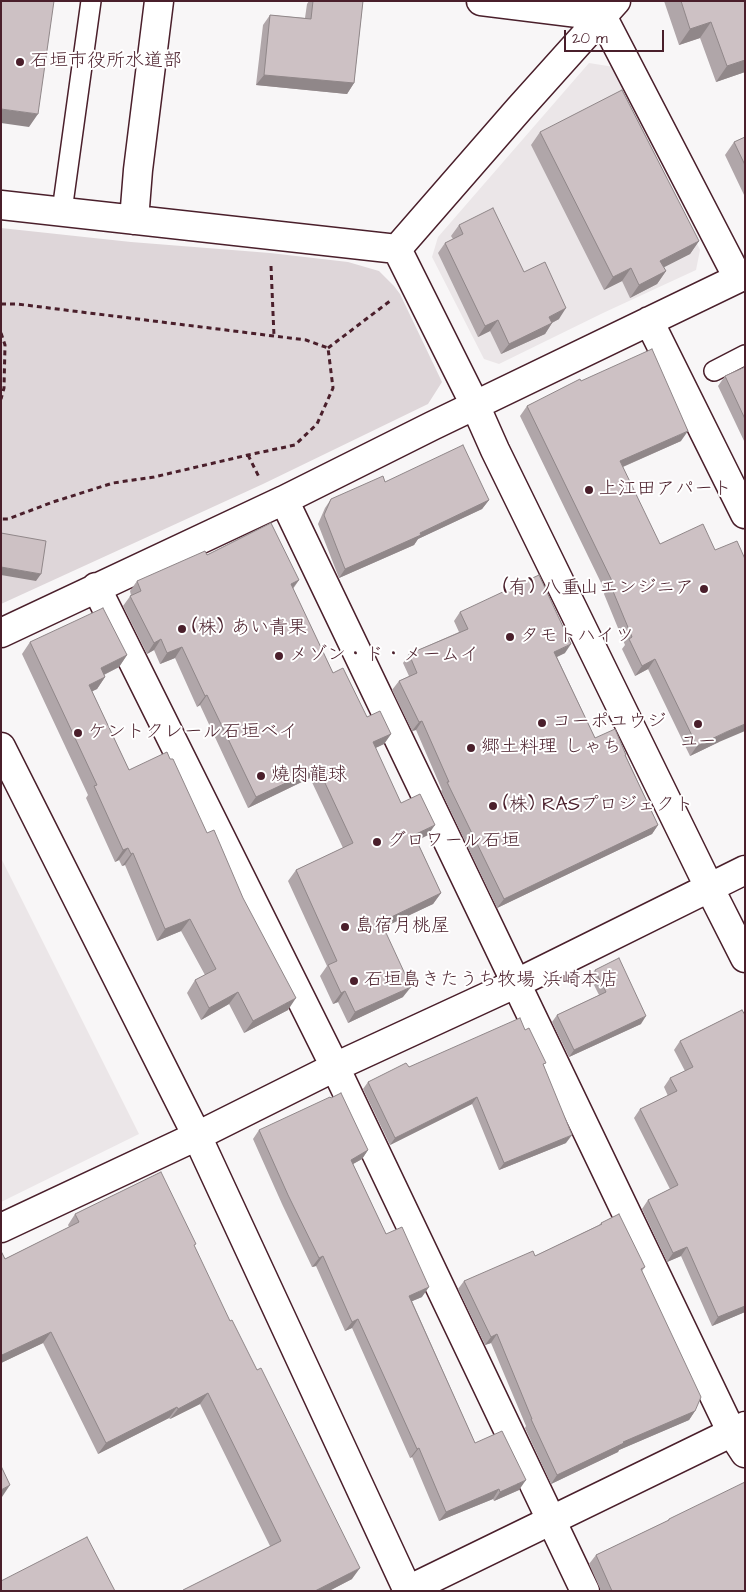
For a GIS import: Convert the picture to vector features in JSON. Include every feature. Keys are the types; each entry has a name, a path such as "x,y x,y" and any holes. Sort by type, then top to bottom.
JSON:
{"street":[{"path":"134,220 138,170 159,1"},
{"path":"481,1 609,9"},
{"path":"397,249 609,9"},
{"path":"1,633 96,587 273,492 475,405 741,277 609,9"},
{"path":"1,205 397,249"},
{"path":"397,249 475,405 495,450 708,887 745,958"},
{"path":"649,321 745,514"},
{"path":"1,747 197,1136 408,1590 550,1520 740,1437 273,492"},
{"path":"96,587 335,1067 585,1591"},
{"path":"1,1228 197,1136 335,1067 517,984 745,870"}],"lane":[{"path":"62,211 91,1"},
{"path":"714,371 745,355"}],"path":[{"path":"271,262 274,336"},
{"path":"328,348 392,300"},
{"path":"1,304 18,304 306,340 328,348"},
{"path":"1,333 5,344 4,388 1,399"},
{"path":"1,519 8,519 113,483 154,477 294,445 317,424 333,388 328,348"},
{"path":"248,455 273,492"}],"shaded area":[{"path":"589,63 614,67 700,250 696,270 499,364 484,359 432,257 438,237"},
{"path":"1,228 131,242 270,253 348,262 379,271 400,294 442,382 428,404 263,484 1,604"},
{"path":"1,858 139,1134 1,1202"}],"building":[{"name":"石垣市役所水道部","path":"1,1 54,1 38,114 1,109"},
{"path":"313,1 363,1 354,83 264,75 270,15 311,19"},
{"path":"681,1 745,1 745,60 727,66 711,22 690,29"},
{"path":"622,90 699,241 660,261 666,271 639,285 631,268 613,277 540,132"},
{"path":"745,137 745,165 734,142"},
{"path":"493,208 524,272 545,262 566,308 549,317 552,323 509,344 498,320 485,326 445,243 463,234 459,225"},
{"path":"652,349 688,431 620,461 660,544 703,524 715,550 737,541 745,559 745,724 697,746 655,659 642,666 629,639 632,637 610,584 613,583 527,406 580,379 581,381"},
{"path":"745,367 745,419 725,376"},
{"path":"463,445 489,500 420,533 421,535 345,569 324,515 331,499 383,476 385,482"},
{"path":"271,523 299,580 291,584 333,673 343,668 367,717 380,711 391,734 373,742 401,803 420,794 435,825 414,835 441,893 381,922 411,987 355,1012 345,991 341,993 328,965 337,961 296,870 353,843 318,768 256,797 182,647 167,653 161,639 154,643 130,596 141,591 137,581 205,551 207,555"},
{"path":"1,533 46,541 41,574 1,567"},
{"path":"539,575 571,644 554,652 595,738 615,729 625,755 658,825 504,899 447,782 449,782 422,721 419,722 399,681 417,673 409,654 468,629 460,612"},
{"path":"103,608 127,655 101,668 105,677 89,685 129,770 167,752 170,759 173,759 207,833 214,830 243,898 296,998 253,1021 238,992 209,1008 195,980 216,969 190,919 165,929 133,853 131,854 128,848 123,850 94,786 97,785 30,642"},
{"path":"619,958 646,1016 574,1050 557,1015 606,992 595,970"},
{"path":"742,1010 745,1015 745,1306 718,1317 687,1247 673,1253 648,1200 678,1185 640,1109 677,1091 670,1078 693,1067 680,1041"},
{"path":"520,1018 525,1030 529,1028 546,1063 543,1064 572,1135 504,1163 477,1097 395,1138 368,1082 406,1063 409,1067"},
{"path":"341,1093 368,1150 351,1160 386,1234 402,1227 429,1287 409,1296 475,1443 502,1431 526,1480 500,1492 499,1489 446,1512 419,1448 417,1449 358,1319 352,1322 323,1256 319,1258 259,1130"},
{"path":"161,1172 196,1244 194,1245 230,1321 232,1320 257,1370 261,1368 360,1568 315,1591 183,1590 281,1541 208,1393 106,1443 51,1332 2,1355 1,1353 1,1251 5,1259 79,1222 75,1214"},
{"path":"619,1214 645,1267 641,1269 701,1397 695,1411 623,1442 557,1475 531,1419 497,1334 491,1337 464,1281 533,1251 535,1256"},
{"path":"1,1466 10,1485 1,1490"},
{"path":"745,1482 745,1591 612,1591 596,1555"},
{"path":"87,1537 115,1591 1,1591 1,1581"}],"place":[{"name":"石垣市役所水道部","path":"20,62"},
{"name":"上江田アパート","path":"589,490"},
{"name":"(有) 八重山エンジニア","path":"704,589"},
{"name":"(株) あい青果","path":"182,629"},
{"name":"タモトハイツ","path":"510,637"},
{"name":"メゾン・ド・メームイ","path":"279,656"},
{"name":"コーポユウジ","path":"542,723"},
{"name":"ユー","path":"698,724"},
{"name":"ケントクレール石垣ベイ","path":"78,733"},
{"name":"郷土料理 しゃち","path":"471,748"},
{"name":"燒肉龍球","path":"261,776"},
{"name":"(株) RASプロジェクト","path":"493,806"},
{"name":"グロワール石垣","path":"377,842"},
{"name":"島宿月桃屋","path":"345,927"},
{"name":"石垣島きたうち牧場 浜崎本店","path":"354,981"}]}
